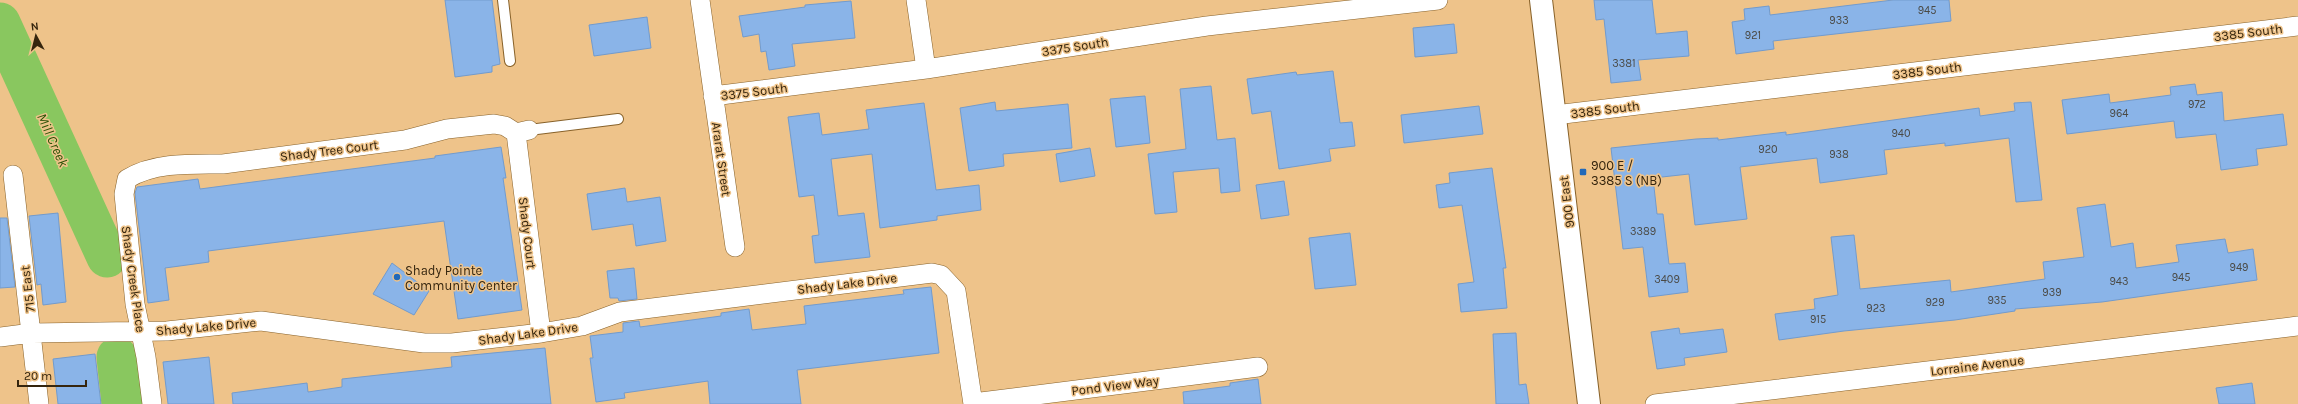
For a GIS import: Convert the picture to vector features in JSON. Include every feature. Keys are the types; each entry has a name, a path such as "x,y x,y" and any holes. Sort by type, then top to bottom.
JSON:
{"main road":[{"name":"900 East","path":"1541,0 1590,404"}],"street":[{"name":"Ararat Street","path":"700,0 735,247"},
{"path":"916,0 926,69"},
{"name":"3375 South","path":"713,96 926,69 1207,26 1438,0"},
{"name":"3385 South","path":"1555,115 2298,26"},
{"name":"Shady Tree Court","path":"127,179 136,173 149,170 193,164 222,164 405,140 446,129 494,124 506,126 522,132"},
{"name":"Shady Court","path":"522,132 541,333"},
{"name":"715 East","path":"13,175 39,404"},
{"name":"Shady Creek Place","path":"127,179 124,194 135,304 141,331 152,404"},
{"name":"Shady Lake Drive","path":"0,337 32,333 167,331 261,321 424,343 452,343 541,333 582,326 620,312 932,273 941,275 956,291 973,404"},
{"name":"Lorraine Avenue","path":"1655,404 2298,326"},
{"name":"Pond View Way","path":"973,404 1258,367"}],"lane":[{"path":"503,0 510,61"},
{"path":"522,132 618,119"}],"building":[{"path":"445,0 492,0 500,64 492,66 492,72 455,77"},
{"path":"1594,0 1652,0 1656,34 1687,31 1689,56 1638,60 1641,80 1611,83 1604,19 1596,20"},
{"path":"1893,0 1949,0 1951,21 1773,41 1774,49 1736,54 1732,22 1745,20 1744,9 1769,6 1770,15"},
{"path":"851,1 855,38 792,44 795,66 769,70 766,51 761,52 759,34 743,37 739,16 805,7 805,5"},
{"path":"647,17 651,48 594,56 589,25"},
{"path":"1454,24 1457,53 1415,57 1413,28"},
{"path":"1333,71 1340,123 1352,122 1355,146 1329,149 1331,161 1279,169 1271,111 1252,114 1247,79 1296,72 1297,75"},
{"path":"2195,84 2197,95 2222,92 2224,121 2283,114 2287,145 2256,149 2258,165 2221,170 2216,134 2176,138 2174,121 2067,134 2062,100 2109,94 2110,103 2171,95 2170,87"},
{"path":"1211,86 1217,140 1235,138 1240,191 1221,193 1219,168 1173,172 1177,212 1155,214 1148,154 1186,149 1180,89"},
{"path":"1145,96 1150,143 1116,147 1110,99"},
{"path":"995,102 996,111 1068,104 1072,148 1003,154 1004,166 969,171 960,108"},
{"path":"2031,102 2042,200 2016,202 2009,138 1945,146 1945,143 1884,150 1887,174 1820,183 1817,158 1740,167 1747,219 1695,225 1689,174 1653,178 1657,214 1663,214 1669,264 1685,263 1688,292 1649,297 1643,247 1623,249 1611,148 1696,139 1718,138 1718,140 1786,132 1786,135 1979,108 1980,116 2015,111 2014,103"},
{"path":"924,103 936,190 979,185 981,210 937,216 937,220 880,228 872,154 831,159 838,216 864,213 870,257 815,263 812,236 819,235 814,195 799,197 788,117 819,113 822,135 869,129 866,110"},
{"path":"1479,106 1483,134 1404,143 1401,115"},
{"path":"501,147 506,178 503,178 522,310 458,319 444,221 208,251 209,262 165,268 169,300 148,303 135,193 137,187 198,179 200,189 435,158 435,156"},
{"path":"1090,148 1095,176 1060,182 1056,154"},
{"path":"1492,168 1506,268 1503,268 1507,308 1461,312 1458,284 1474,282 1462,205 1439,208 1436,185 1450,183 1449,173"},
{"path":"1284,181 1289,215 1261,219 1256,185"},
{"path":"625,188 627,202 660,197 666,241 636,246 633,224 592,230 587,194"},
{"path":"2105,204 2111,247 2133,243 2136,268 2179,262 2176,245 2225,239 2228,253 2253,249 2257,280 2102,302 2015,309 2015,311 1955,320 1844,331 1779,340 1775,314 1815,309 1814,299 1838,295 1831,237 1854,235 1860,289 1950,280 1951,292 2045,279 2043,262 2084,257 2077,208"},
{"path":"58,213 66,302 43,305 41,284 37,285 29,216"},
{"path":"0,218 7,218 15,287 0,288"},
{"path":"1350,233 1356,285 1315,289 1309,238"},
{"name":"Shady Pointe Community Center","path":"392,263 429,291 414,315 373,294"},
{"path":"634,268 637,299 619,301 618,298 610,298 607,271"},
{"path":"931,287 939,353 797,370 801,404 710,404 708,381 624,393 625,398 596,402 590,358 593,358 590,336 623,332 623,323 639,321 640,327 721,316 721,313 749,309 752,330 806,324 804,306 904,294 903,290"},
{"path":"1679,328 1680,334 1723,329 1727,352 1684,358 1685,365 1657,369 1651,332"},
{"path":"1516,333 1519,385 1526,384 1529,404 1496,404 1493,334"},
{"path":"545,348 551,404 233,404 232,393 307,383 308,392 342,387 342,379 452,367 451,357"},
{"path":"95,354 101,404 58,404 53,359"},
{"path":"209,357 214,404 168,404 163,362"},
{"path":"1258,379 1261,404 1184,404 1183,392 1230,386 1230,383"},
{"path":"2252,383 2255,404 2219,404 2216,388"}],"waterway":[{"name":"Mill Creek","path":"0,23 107,257"},
{"name":"Mill Creek","path":"117,357 122,404"}],"place":[{"name":"900 E / 3385 S (NB)","path":"1583,172"},
{"name":"Shady Pointe Community Center","path":"397,277"}]}
